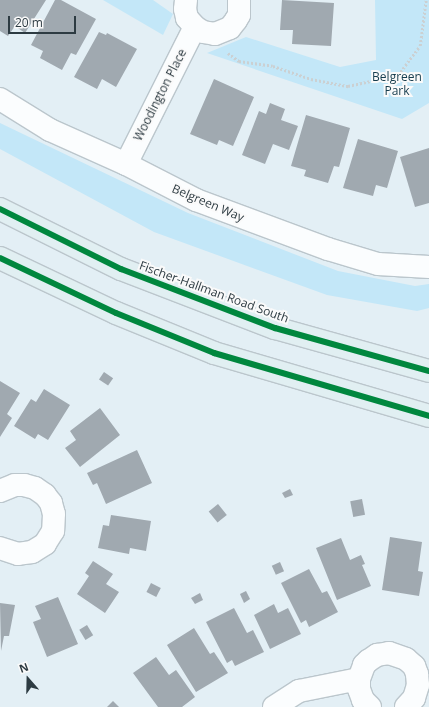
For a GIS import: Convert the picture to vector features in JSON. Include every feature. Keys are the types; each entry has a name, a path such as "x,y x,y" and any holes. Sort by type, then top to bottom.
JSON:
{"main road":[{"name":"Fischer-Hallman Road South","path":"0,209 121,269 275,328 429,370"},
{"path":"0,258 116,313 214,353 429,416"}],"street":[{"path":"186,0 185,9 187,18 195,27 203,32 215,34 224,32 236,20 239,15 239,0"},
{"name":"Woodington Place","path":"126,164 195,27"},
{"name":"Belgreen Way","path":"0,99 50,130 126,164 196,200 328,249 378,264 429,267"},
{"path":"0,491 14,485 24,485 36,488 45,495 51,503 54,514 53,531 45,544 32,552 18,554 0,548"},
{"path":"370,707 363,700 359,690 359,679 364,665 377,655 390,653 406,659 414,666 417,674 418,685 414,698 406,707"},
{"path":"274,707 299,691 359,679"}],"path":[{"path":"223,49 239,61 273,66 311,79 348,86 398,75 420,46 426,0"}],"green space":[{"path":"103,0 153,0 173,14 163,35"},
{"name":"Belgreen Park","path":"375,0 429,0 429,103 402,119 207,53 246,37 340,67 376,60"},
{"path":"0,123 188,213 338,271 415,286 429,284 429,308 417,311 327,295 154,232 0,149"}],"building":[{"path":"0,0 46,0 25,33 15,26 8,36 0,31"},
{"path":"55,0 61,0 96,19 76,55 71,53 62,70 40,58 43,51 31,45"},
{"path":"282,0 334,3 331,46 292,44 293,30 280,30"},
{"path":"99,32 106,35 107,33 137,49 116,87 102,79 97,89 74,77"},
{"path":"214,79 254,97 233,146 219,140 217,145 190,134"},
{"path":"270,103 285,109 281,120 298,126 289,150 273,144 265,164 242,155 259,111 266,114"},
{"path":"306,115 350,128 339,167 334,166 328,183 304,176 306,170 291,166"},
{"path":"358,139 398,151 387,188 376,185 373,196 343,188"},
{"path":"429,148 429,203 415,207 400,157"},
{"path":"104,372 113,378 108,386 99,379"},
{"path":"0,381 20,393 7,414 12,418 0,437"},
{"path":"44,389 70,405 48,440 38,434 35,439 14,426 31,399 36,402"},
{"path":"100,408 120,435 80,467 65,448 76,440 70,431"},
{"path":"137,450 152,483 106,504 97,483 93,485 87,473"},
{"path":"290,489 293,495 285,498 282,493"},
{"path":"362,499 365,515 353,517 350,501"},
{"path":"218,504 227,515 217,522 209,512"},
{"path":"111,515 151,521 146,551 130,548 129,554 98,548 103,525 109,526"},
{"path":"390,537 422,542 418,571 423,572 419,596 382,590"},
{"path":"341,538 350,560 361,555 365,564 362,565 371,586 337,600 316,548"},
{"path":"93,561 113,574 106,584 119,592 105,613 77,594 89,576 85,573"},
{"path":"280,562 284,571 276,575 272,566"},
{"path":"309,569 322,593 327,591 338,612 309,627 306,620 301,623 281,583"},
{"path":"151,583 161,588 156,597 146,592"},
{"path":"246,591 250,599 244,603 240,594"},
{"path":"200,593 203,600 195,604 191,598"},
{"path":"58,597 78,644 47,657 33,622 41,619 35,606"},
{"path":"0,603 15,605 9,636 4,636 1,651"},
{"path":"274,604 278,613 288,608 301,634 270,649 254,615"},
{"path":"234,608 247,633 253,630 264,652 235,666 232,660 227,663 206,622"},
{"path":"87,625 93,635 85,640 79,630"},
{"path":"194,628 210,654 214,652 228,673 196,692 167,645"},
{"path":"156,657 169,675 176,670 195,697 182,707 158,707 133,673"},
{"path":"113,701 119,707 107,707"}],"cycle path":[{"path":"0,209 121,269 275,328 429,371"},
{"path":"0,258 116,313 214,353 429,416"}]}
